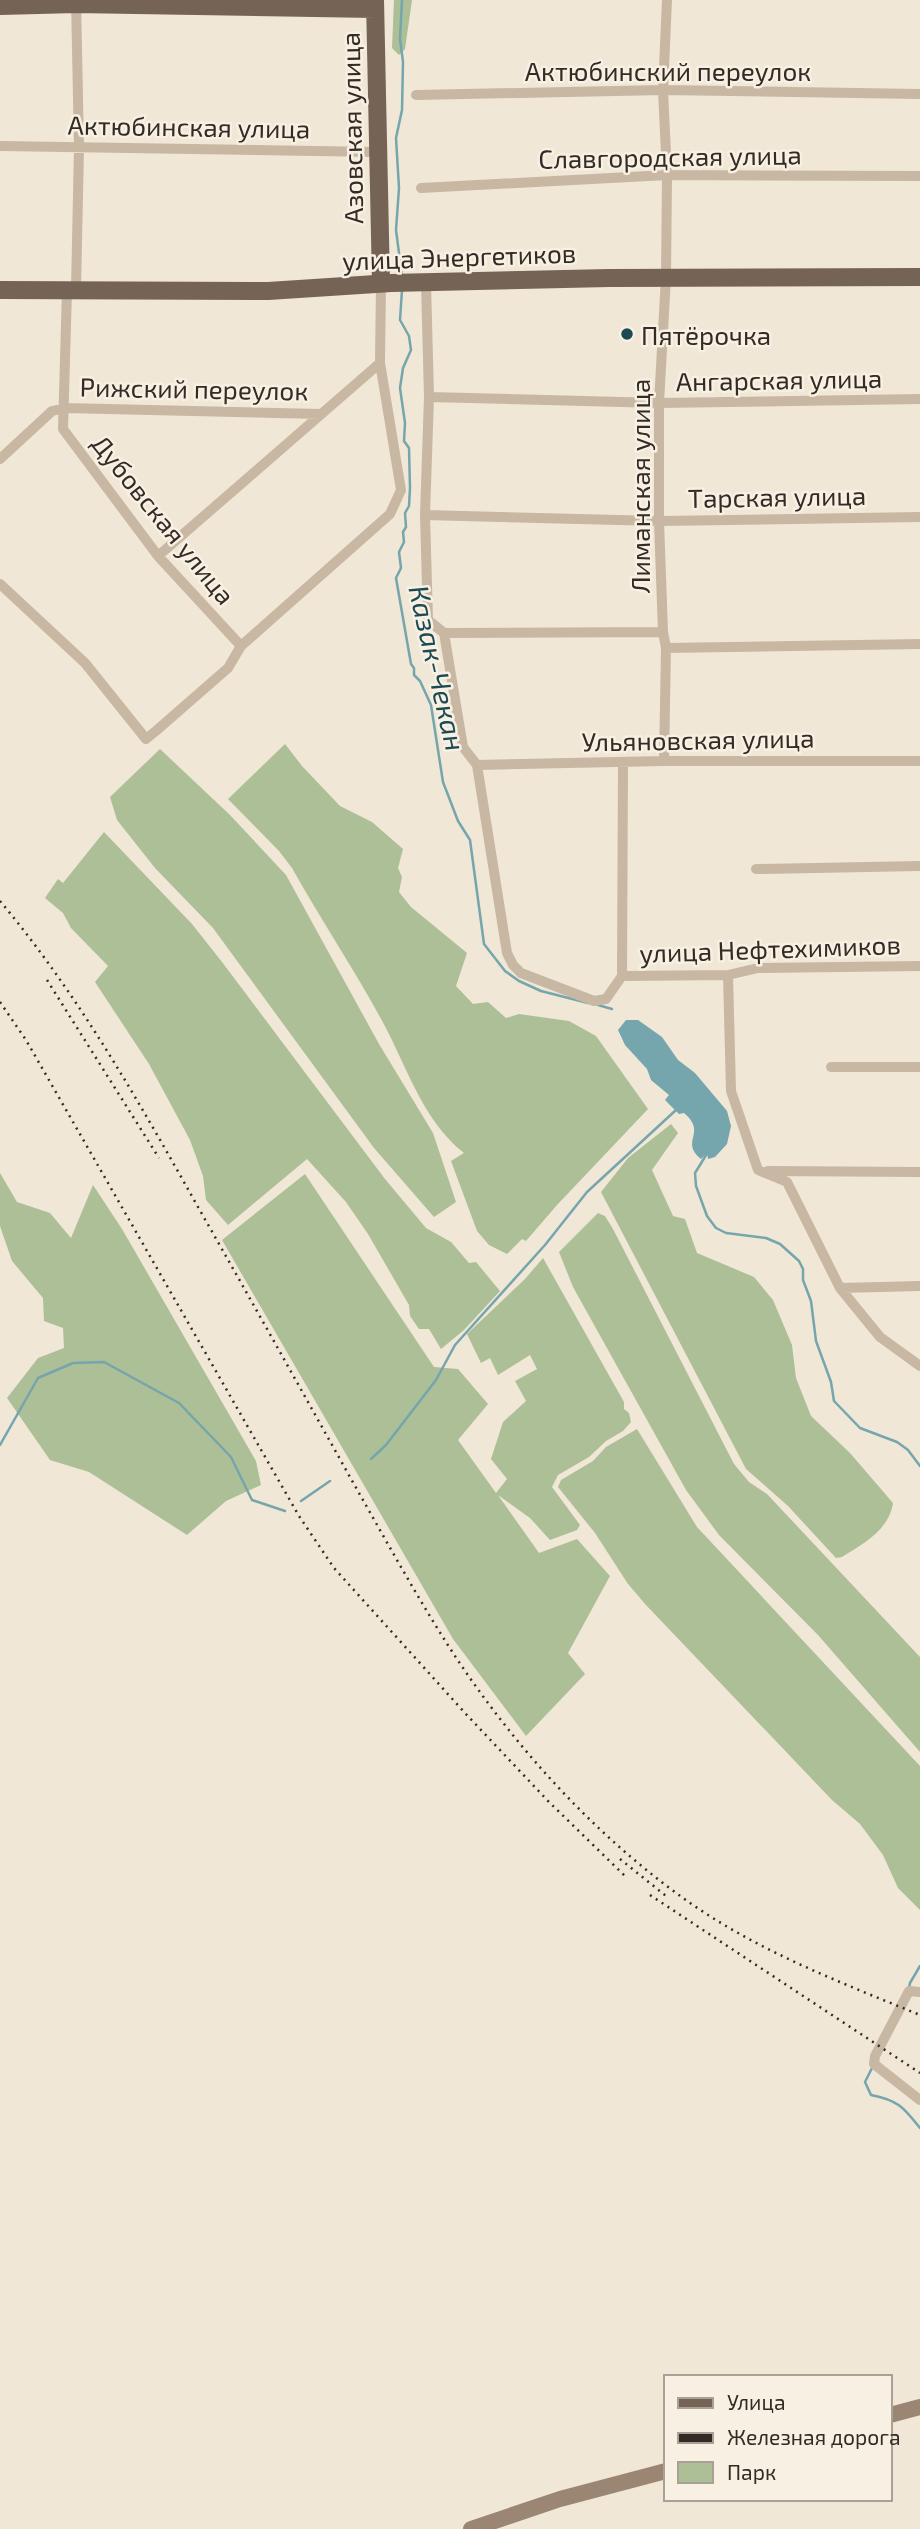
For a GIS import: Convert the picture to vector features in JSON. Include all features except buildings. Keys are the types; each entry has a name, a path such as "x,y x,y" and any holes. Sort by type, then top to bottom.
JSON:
{"main road":[{"path":"0,6 76,2 375,4"},
{"name":"Азовская улица","path":"375,4 377,152 386,283"},
{"name":"улица Энергетиков","path":"0,290 268,291 386,283 666,277 920,277"},
{"path":"892,2414 920,2407"},
{"path":"471,2529 560,2499 664,2472"}],"street":[{"name":"Лиманская улица","path":"664,761 666,648 663,632 659,521 659,403 666,277 667,176 663,90 667,0"},
{"name":"Дубовская улица","path":"76,2 79,147 63,429 158,556 241,646"},
{"name":"Актюбинский переулок","path":"416,95 663,90 920,94"},
{"name":"Актюбинская улица","path":"0,146 377,152"},
{"name":"Славгородская улица","path":"421,188 667,176 920,176"},
{"name":"Азовская улица","path":"0,584 85,663 146,739 228,668 241,646 390,514 401,490 380,363 386,283"},
{"path":"421,283 429,397 425,515 428,620 444,633 663,632"},
{"path":"158,556 380,363"},
{"name":"Ангарская улица","path":"429,397 659,403 920,399"},
{"path":"0,459 52,411 65,408"},
{"name":"Рижский переулок","path":"65,408 321,414"},
{"name":"Тарская улица","path":"425,515 659,521 920,517"},
{"path":"444,633 463,747 477,765 507,953 521,973 594,1001 606,999 622,976 623,762"},
{"path":"666,648 920,644"},
{"name":"Ульяновская улица","path":"477,765 664,761 920,761"},
{"path":"757,869 920,866"},
{"name":"улица Нефтехимиков","path":"622,976 728,975 758,968 920,966"},
{"path":"728,975 731,1091 758,1170 787,1182 840,1288 880,1337 920,1366"},
{"path":"831,1067 920,1067"},
{"path":"758,1170 920,1172"},
{"path":"840,1288 920,1286"},
{"path":"920,1992 909,1991 875,2056 874,2064 920,2100"}],"green space":[{"path":"394,0 412,0 405,49 399,55 392,48"},
{"path":"285,744 340,806 372,822 403,849 398,868 402,877 399,892 411,907 467,953 456,986 473,1004 488,1002 506,1018 519,1014 569,1021 596,1036 648,1109 526,1241 522,1239 507,1254 489,1245 477,1231 451,1161 464,1153 436,1124 425,1107 380,1017 292,868 228,799"},
{"path":"160,749 230,815 286,875 379,1044 433,1133 456,1202 434,1217 374,1148 213,928 155,868 117,820 110,797"},
{"path":"104,832 192,924 385,1179 426,1228 451,1242 469,1263 476,1262 500,1291 464,1330 441,1349 429,1329 419,1329 410,1316 409,1305 346,1202 307,1159 228,1225 206,1200 203,1176 190,1140 149,1064 95,982 108,966 71,928 63,913 45,898 58,879 63,883"},
{"path":"671,1124 678,1133 652,1170 673,1216 685,1219 697,1253 754,1277 773,1300 792,1345 796,1378 811,1416 850,1453 893,1503 891,1513 881,1529 842,1557 836,1558 788,1506 746,1469 601,1192 628,1158"},
{"path":"0,1173 17,1202 50,1213 71,1238 93,1185 122,1229 256,1461 261,1485 226,1501 187,1535 89,1472 50,1460 7,1398 38,1358 64,1348 63,1328 44,1321 43,1298 12,1261 0,1226"},
{"path":"305,1174 434,1367 458,1369 488,1404 458,1440 496,1493 507,1479 491,1459 503,1422 526,1401 515,1381 537,1369 530,1355 498,1375 490,1358 481,1363 467,1334 525,1279 543,1258 624,1402 624,1409 629,1413 631,1422 623,1431 606,1441 589,1457 558,1475 552,1487 580,1525 577,1530 550,1540 530,1518 498,1495 539,1553 577,1539 610,1576 568,1653 585,1674 526,1736 453,1639 222,1240"},
{"path":"598,1213 605,1216 613,1229 734,1464 749,1482 767,1494 920,1657 920,1752 818,1635 719,1535 686,1490 573,1287 559,1252"},
{"path":"637,1429 697,1527 920,1766 920,1910 898,1888 883,1855 860,1824 832,1800 646,1605 628,1584 595,1533 558,1487 561,1480 593,1461 606,1447"}],"water":[{"path":"626,1020 638,1020 662,1037 678,1060 695,1073 727,1111 731,1126 727,1144 715,1157 708,1159 707,1153 701,1159 695,1153 692,1147 694,1126 691,1120 684,1113 679,1114 665,1100 669,1095 651,1080 647,1069 625,1045 618,1030"}],"waterway":[{"name":"Казак-Чекан","path":"402,0 402,110 396,138 399,188 396,230 402,276"},
{"name":"Казак-Чекан","path":"402,290 400,320 409,336 411,350 403,368 400,388 405,423 404,441 409,448 410,488 409,506 405,513 404,542 399,552 401,568 396,578 414,675 420,681 431,705 443,782 458,821 470,840 484,944 505,971 519,981 541,991 588,1003"},
{"name":"Казак-Чекан","path":"598,1005 612,1009"},
{"path":"371,1459 386,1445 436,1380 455,1345 545,1245 587,1192 676,1110"},
{"name":"Казак-Чекан","path":"708,1152 695,1173 696,1186 707,1216 716,1228 726,1233 766,1238 780,1244 799,1261 811,1301 816,1341 831,1382 834,1401 860,1428 897,1442 908,1450 920,1466"},
{"path":"0,1445 38,1378 73,1363 104,1362 179,1403 231,1457 252,1500 285,1511"},
{"path":"301,1501 330,1481"},
{"name":"Казак-Чекан","path":"909,1988 920,1966"},
{"name":"Казак-Чекан","path":"873,2066 865,2082 871,2095 888,2099 900,2106 920,2128"}],"railway":[{"path":"0,901 56,973 130,1089 440,1633 478,1689 532,1758 592,1822 658,1879 693,1905 775,1952 920,2015"},
{"path":"47,980 159,1158"},
{"path":"0,1002 26,1040 299,1516 334,1568 549,1802 625,1876"},
{"path":"620,1859 666,1896"},
{"path":"650,1895 920,2073"}],"place":[{"name":"Пятёрочка","path":"627,334"}]}
